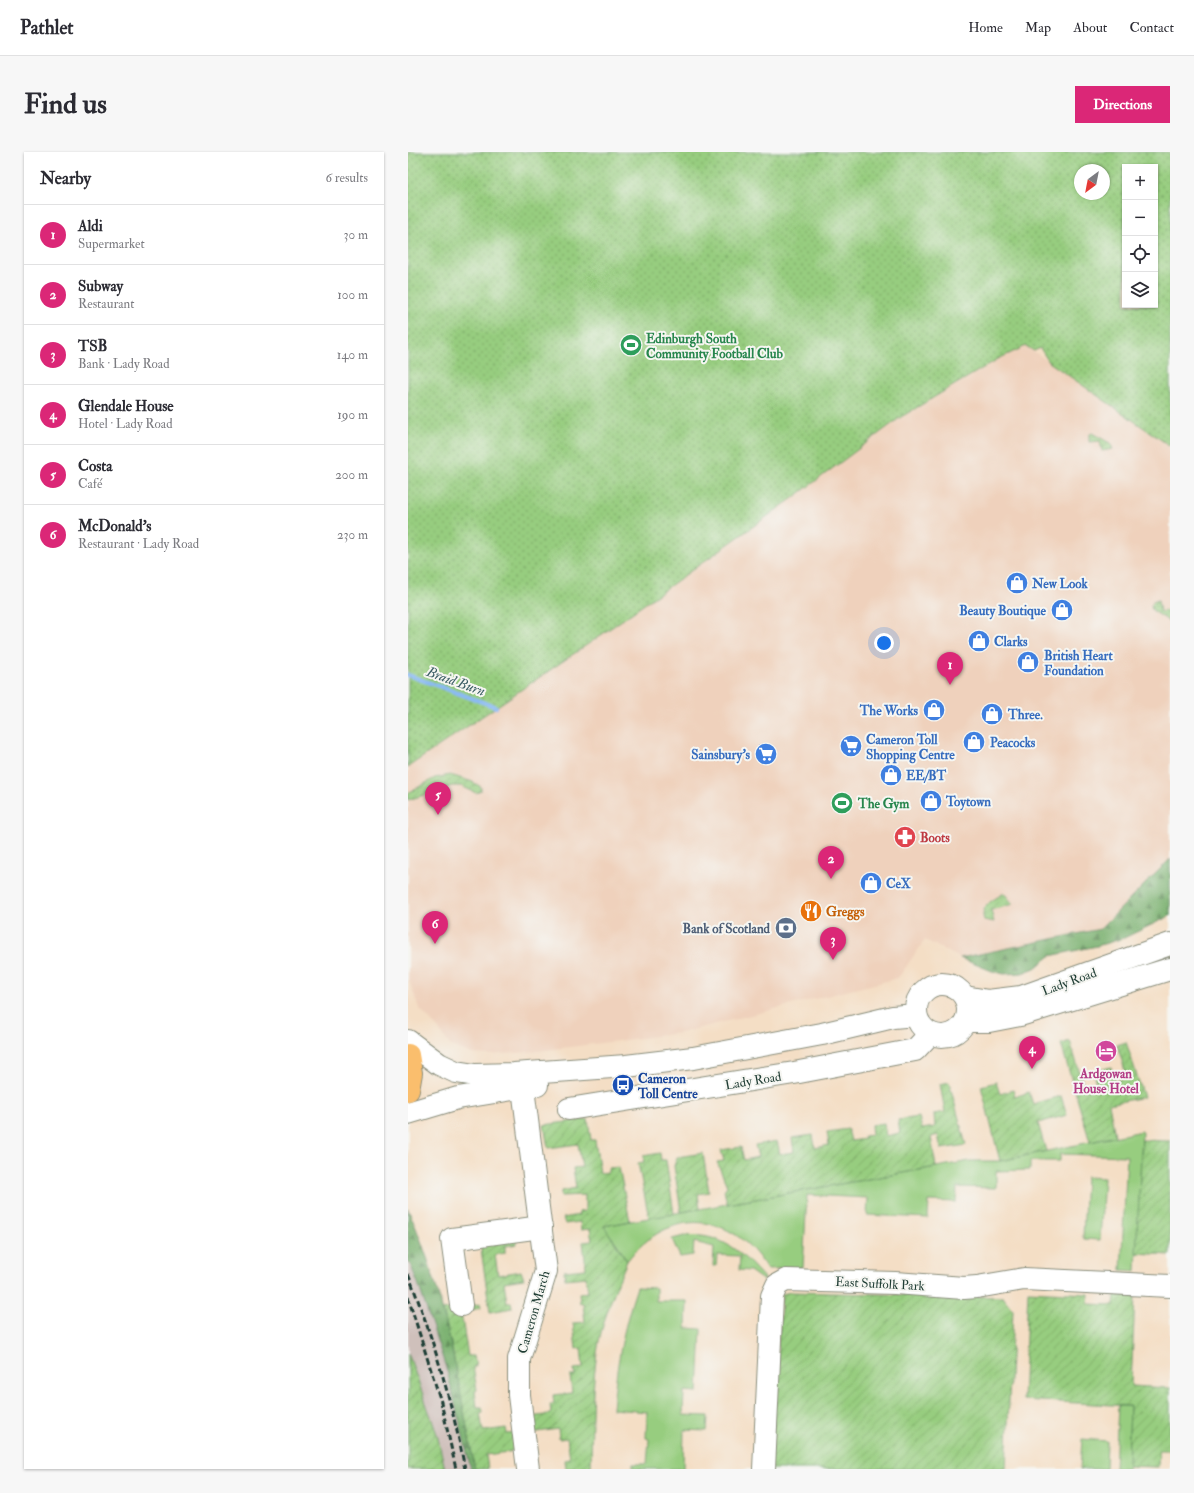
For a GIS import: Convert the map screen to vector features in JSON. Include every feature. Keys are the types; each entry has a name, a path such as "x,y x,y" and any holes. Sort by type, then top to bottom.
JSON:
{"main road":[{"path":"408,1054 411,1073 408,1090"}],"street":[{"name":"Lady Road","path":"916,1015 915,1009 918,998 931,986 937,984 949,985 958,989 965,997 988,1001 1021,998 1170,944"},
{"name":"Lady Road","path":"966,1022 989,1021 1020,1015 1170,969"},
{"path":"408,1040 439,1064 456,1072 475,1075 626,1066 693,1058 822,1034 893,1017 916,1015 922,1028 930,1034 938,1037 951,1035 960,1030 966,1022 968,1012 965,997"},
{"name":"Lady Road","path":"569,1109 794,1073 916,1050 930,1034"},
{"path":"408,1113 458,1098 523,1088 626,1066"},
{"name":"Cameron March","path":"523,1088 546,1271 520,1359 519,1394 528,1469"},
{"path":"461,1305 452,1238 541,1227"},
{"name":"East Suffolk Park","path":"764,1469 772,1296 774,1288 782,1282 791,1280 821,1280 964,1288 1024,1279 1170,1286"}],"shaded area":[{"path":"1026,346 1170,446 1170,859 1100,929 960,958 925,940 898,978 680,1033 530,1052 490,1055 472,1054 450,1045 437,1027 419,1008 408,978 408,767 901,418 999,359"},
{"path":"408,1209 432,1276 451,1343 475,1469 445,1469 437,1434 408,1353"}],"green space":[{"path":"408,152 1170,152 1170,446 1049,362 1040,348 1034,351 1026,346 998,359 901,417 793,498 594,640 408,767"},
{"path":"1092,433 1110,443 1113,449 1102,451 1100,441 1089,442 1089,435"},
{"path":"1158,600 1160,612 1170,610 1170,622 1152,610 1151,606 1153,602"},
{"path":"450,775 473,782 481,787 481,791 476,793 461,786 452,786 408,800 408,793 435,778"},
{"path":"1170,859 1170,916 1124,938 1097,946 1050,956 1035,968 1022,973 1004,974 992,971 960,958 1100,929"},
{"path":"1004,893 1013,904 991,910 994,922 984,920 983,915 985,907"},
{"path":"1070,1041 1085,1090 1097,1086 1093,1072 1111,1067 1115,1081 1127,1077 1117,1045 1126,1042 1144,1097 1109,1104 1115,1136 1090,1142 1061,1044"},
{"path":"949,1082 966,1145 941,1149 938,1135 931,1137 936,1167 727,1204 724,1190 727,1186 717,1162 724,1161 721,1150 741,1147 744,1160 758,1157 755,1145 777,1141 780,1154 794,1152 792,1138 813,1135 815,1148 829,1145 827,1132 848,1129 851,1141 865,1139 864,1136 872,1135 871,1125 884,1123 886,1136 900,1133 898,1120 919,1117 922,1129 935,1127 934,1114 945,1112 940,1084"},
{"path":"996,1082 1000,1094 1013,1090 1015,1097 1029,1092 1033,1104 1061,1096 1067,1115 1038,1123 1046,1151 1000,1161 981,1086"},
{"path":"588,1119 591,1140 595,1140 600,1173 608,1172 608,1168 619,1167 630,1221 604,1226 627,1261 601,1331 596,1357 593,1389 591,1469 566,1469 565,1460 570,1459 567,1438 559,1439 558,1429 531,1433 532,1417 551,1414 550,1404 554,1404 553,1395 572,1393 570,1376 575,1376 574,1369 583,1368 581,1348 576,1349 573,1323 585,1322 583,1303 580,1303 579,1293 588,1292 586,1277 565,1279 564,1271 586,1269 583,1242 592,1241 590,1229 581,1230 580,1222 565,1224 563,1218 579,1215 579,1212 585,1211 585,1195 561,1196 561,1191 576,1188 573,1168 582,1167 578,1144 548,1148 544,1125"},
{"path":"1142,1131 1136,1271 1121,1270 1127,1156 1060,1154 1060,1161 1030,1161 1030,1170 996,1171 996,1188 957,1187 956,1202 929,1201 928,1218 867,1215 868,1198 807,1195 803,1268 767,1269 753,1250 736,1235 718,1226 700,1223 681,1224 662,1231 644,1243 627,1261 617,1244 603,1226 970,1161 1000,1161"},
{"path":"1142,1140 1170,1141 1170,1255 1136,1253"},
{"path":"660,1153 661,1160 666,1160 674,1214 649,1218 638,1163 644,1162 643,1156"},
{"path":"703,1153 709,1192 698,1194 700,1209 681,1212 674,1166 677,1157"},
{"path":"1086,1177 1104,1178 1100,1240 1084,1239 1083,1237"},
{"path":"408,1209 421,1240 441,1304 456,1370 475,1469 471,1469 447,1371 418,1283 408,1259"},
{"path":"684,1236 709,1237 730,1246 748,1261 765,1279 764,1281 750,1271 739,1270 740,1256 717,1255 716,1266 713,1266 714,1247 694,1242 693,1255 680,1257 672,1239"},
{"path":"516,1237 517,1244 505,1246 505,1253 495,1255 498,1275 521,1271 524,1279 504,1282 507,1302 511,1302 512,1308 490,1312 480,1242"},
{"path":"637,1287 656,1288 656,1301 687,1301 686,1328 701,1329 698,1392 684,1391 683,1415 708,1416 707,1431 684,1430 683,1469 633,1469 633,1464 647,1464 649,1439 646,1438 647,1412 613,1409 621,1348"},
{"path":"1028,1291 1089,1294 1088,1304 1114,1305 1115,1295 1135,1296 1131,1386 1170,1388 1170,1450 1159,1450 1158,1467 1128,1466 1130,1406 1023,1400"},
{"path":"791,1292 1003,1297 1013,1310 1006,1469 769,1469 782,1294"},
{"path":"480,1304 481,1308 461,1312 468,1356 474,1356 476,1366 473,1367 477,1390 475,1391 477,1407 482,1407 483,1412 480,1413 483,1431 506,1428 507,1434 518,1433 515,1451 486,1455 488,1469 475,1469 451,1343 443,1310"},
{"path":"408,1353 437,1434 445,1469 408,1469"},
{"path":"1118,1406 1130,1406 1128,1469 1115,1469"},
{"path":"1082,1439 1107,1441 1106,1469 1080,1469"}],"waterway":[{"name":"Braid Burn","path":"408,675 496,707"}],"railway":[{"path":"408,1274 426,1322 441,1370 465,1469"},
{"path":"408,1297 441,1402 456,1469"}],"place":[{"name":"Edinburgh South Community Football Club","path":"631,345"},
{"name":"New Look","path":"1017,583"},
{"name":"Beauty Boutique","path":"1062,610"},
{"name":"Clarks","path":"979,641"},
{"name":"British Heart Foundation","path":"1028,662"},
{"name":"Aldi","path":"950,685"},
{"name":"The Works","path":"934,710"},
{"name":"Three.","path":"992,714"},
{"name":"Peacocks","path":"974,742"},
{"name":"Cameron Toll Shopping Centre","path":"851,746"},
{"name":"Sainsbury's","path":"766,754"},
{"name":"EE/BT","path":"891,775"},
{"name":"Toytown","path":"931,801"},
{"name":"The Gym","path":"842,803"},
{"name":"Costa","path":"438,815"},
{"name":"Boots","path":"905,837"},
{"name":"Subway","path":"831,879"},
{"name":"CeX","path":"871,883"},
{"name":"Greggs","path":"811,911"},
{"name":"Bank of Scotland","path":"786,928"},
{"name":"McDonald's","path":"435,944"},
{"name":"TSB","path":"833,960"},
{"name":"Ardgowan House Hotel","path":"1106,1051"},
{"name":"Glendale House","path":"1032,1069"},
{"name":"Cameron Toll Centre","path":"623,1085"}]}
